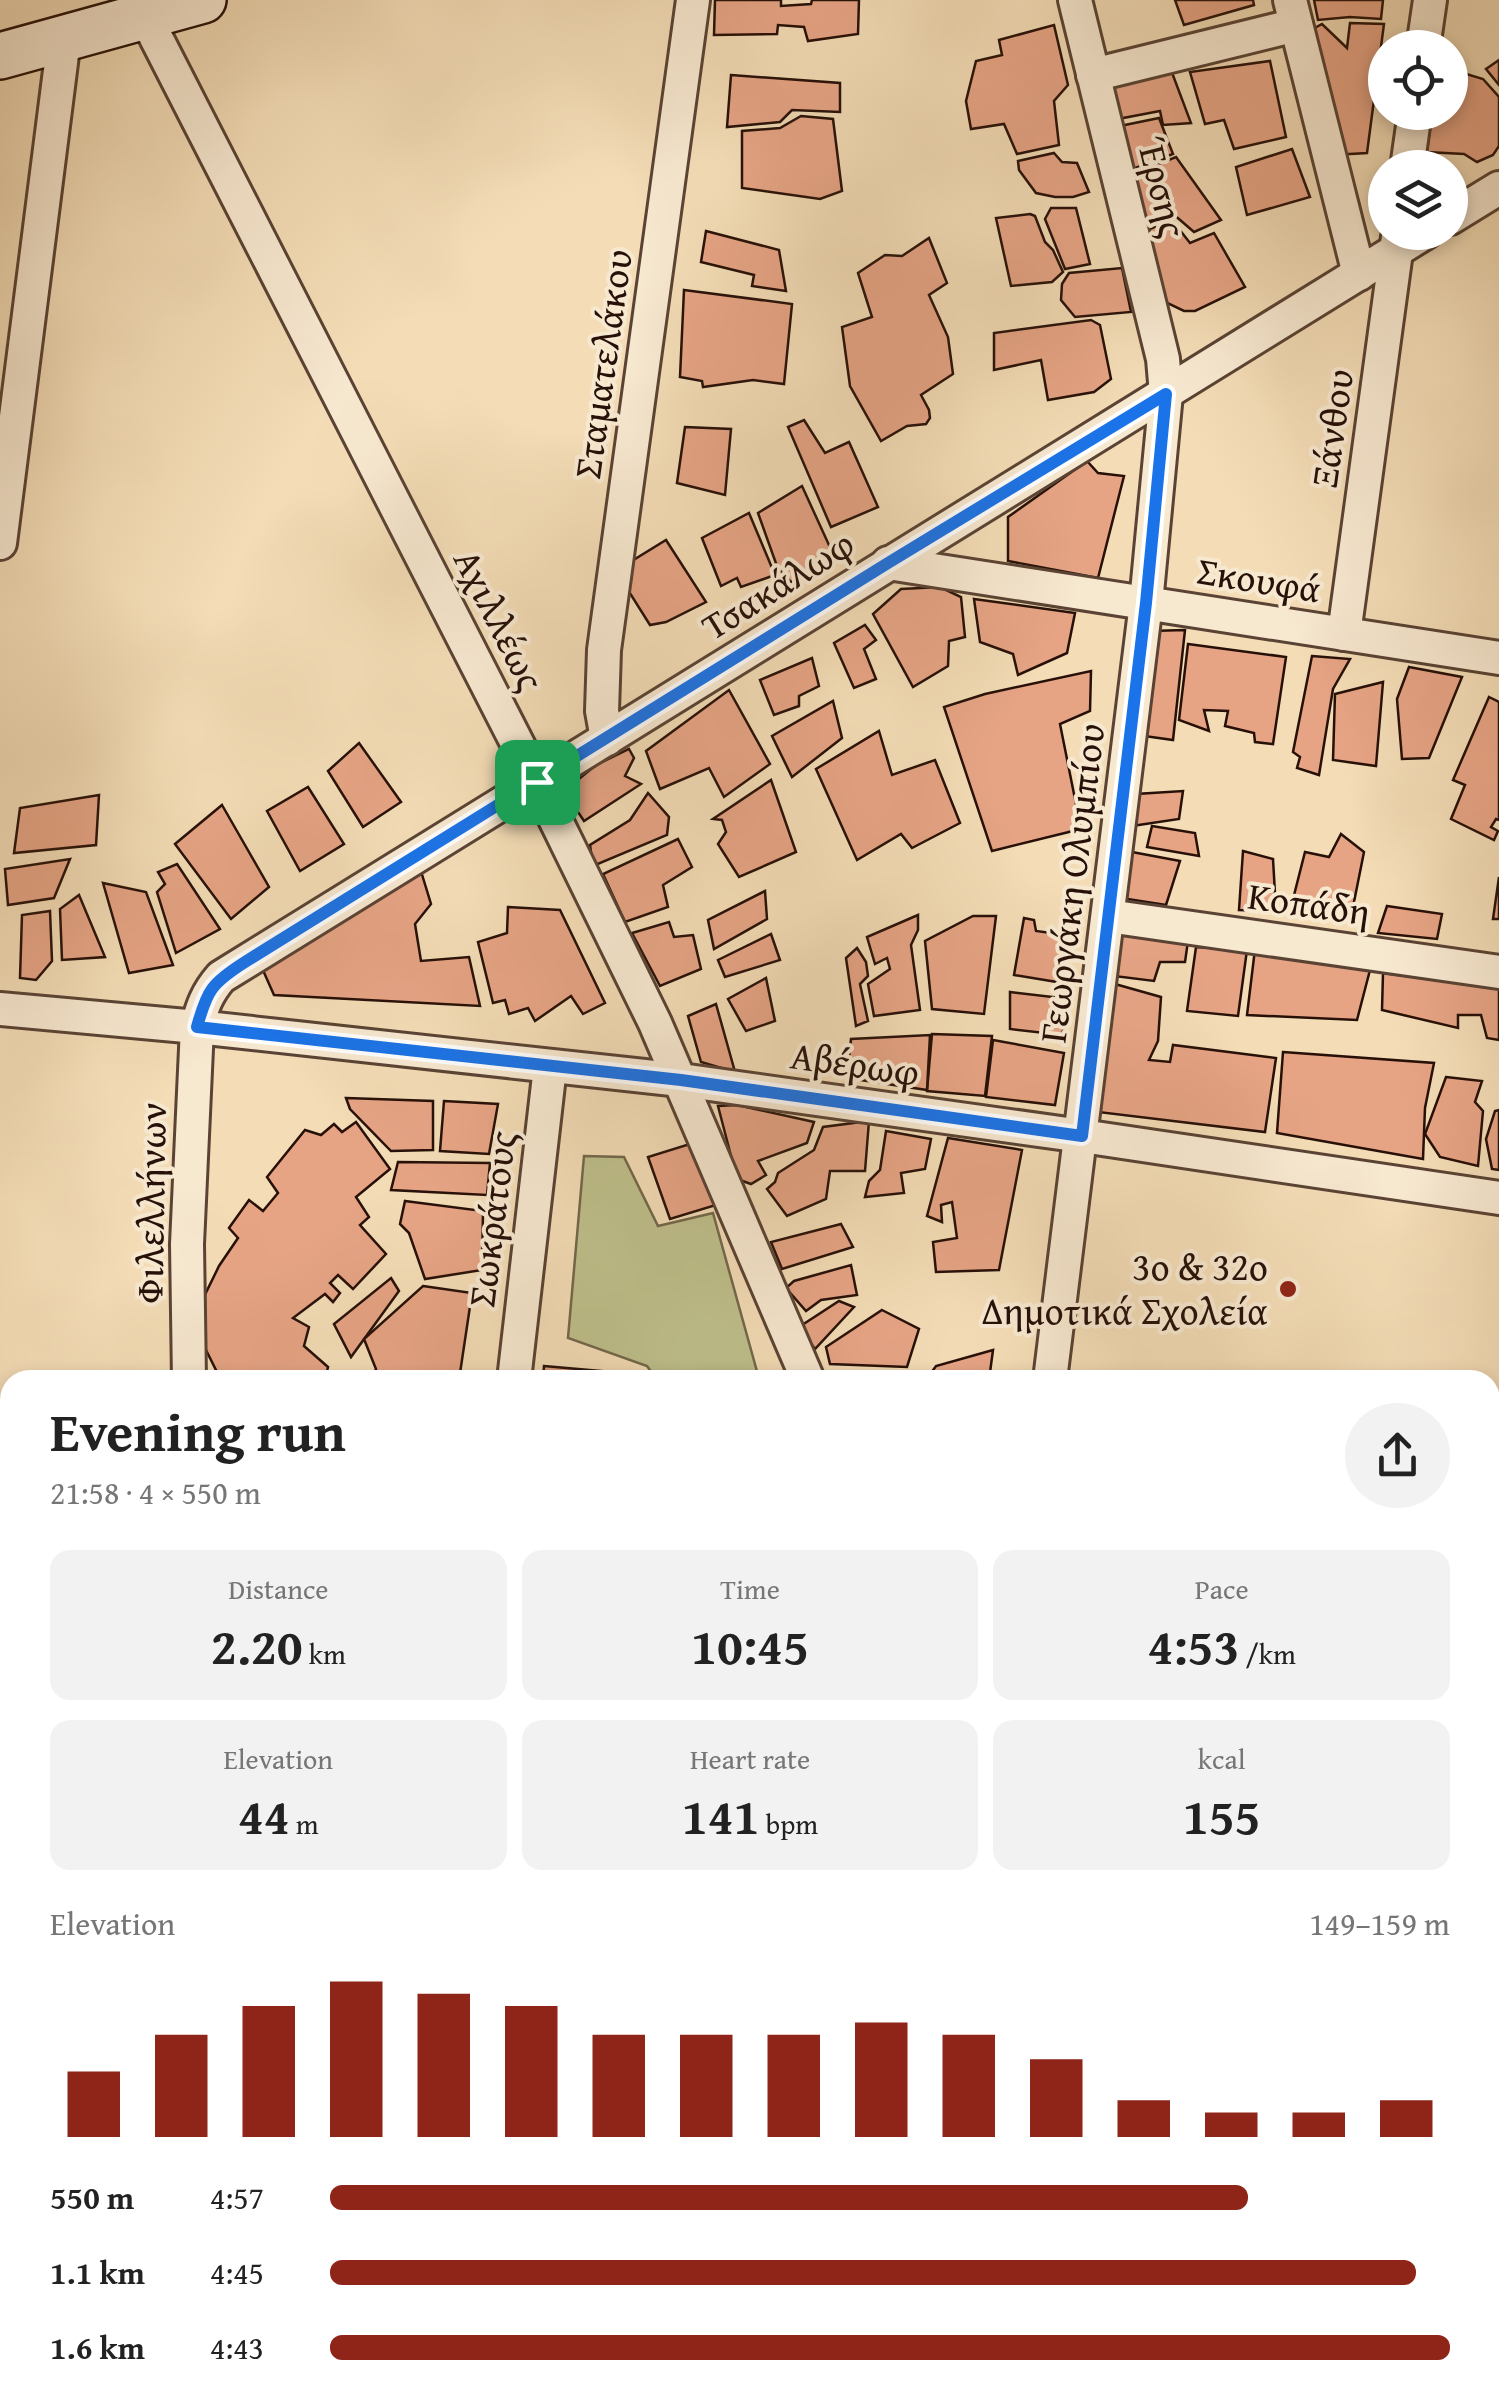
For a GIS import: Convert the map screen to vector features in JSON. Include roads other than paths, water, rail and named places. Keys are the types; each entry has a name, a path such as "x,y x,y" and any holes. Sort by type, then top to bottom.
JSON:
{"street":[{"path":"0,56 204,0"},
{"name":"Σταματελάκου","path":"607,738 602,711 604,650 694,0"},
{"name":"Έρσης","path":"1075,0 1163,360 1166,394"},
{"path":"1426,30 1430,0"},
{"path":"1093,74 1293,12 1358,274"},
{"name":"Αχιλλέως","path":"145,16 537,782 655,1023 804,1370"},
{"path":"0,543 64,39"},
{"path":"1468,207 1499,188"},
{"name":"Τσακάλωφ","path":"197,1027 210,989 221,978 1166,394 1358,274 1387,250"},
{"name":"Ξάνθου","path":"1344,634 1396,250"},
{"name":"Γεωργάκη Ολυμπίου","path":"1051,1370 1146,603 1166,394"},
{"name":"Σκουφά","path":"888,563 1499,658"},
{"name":"Κοπάδη","path":"1108,916 1499,972"},
{"name":"Αβέρωφ","path":"0,1009 681,1080 1499,1198"},
{"name":"Φιλελλήνων","path":"188,1370 187,1244 197,1027"},
{"name":"Σωκράτους","path":"515,1370 550,1067"}],"place":[{"name":"3ο & 32ο Δημοτικά Σχολεία","path":"1288,1289"}]}
